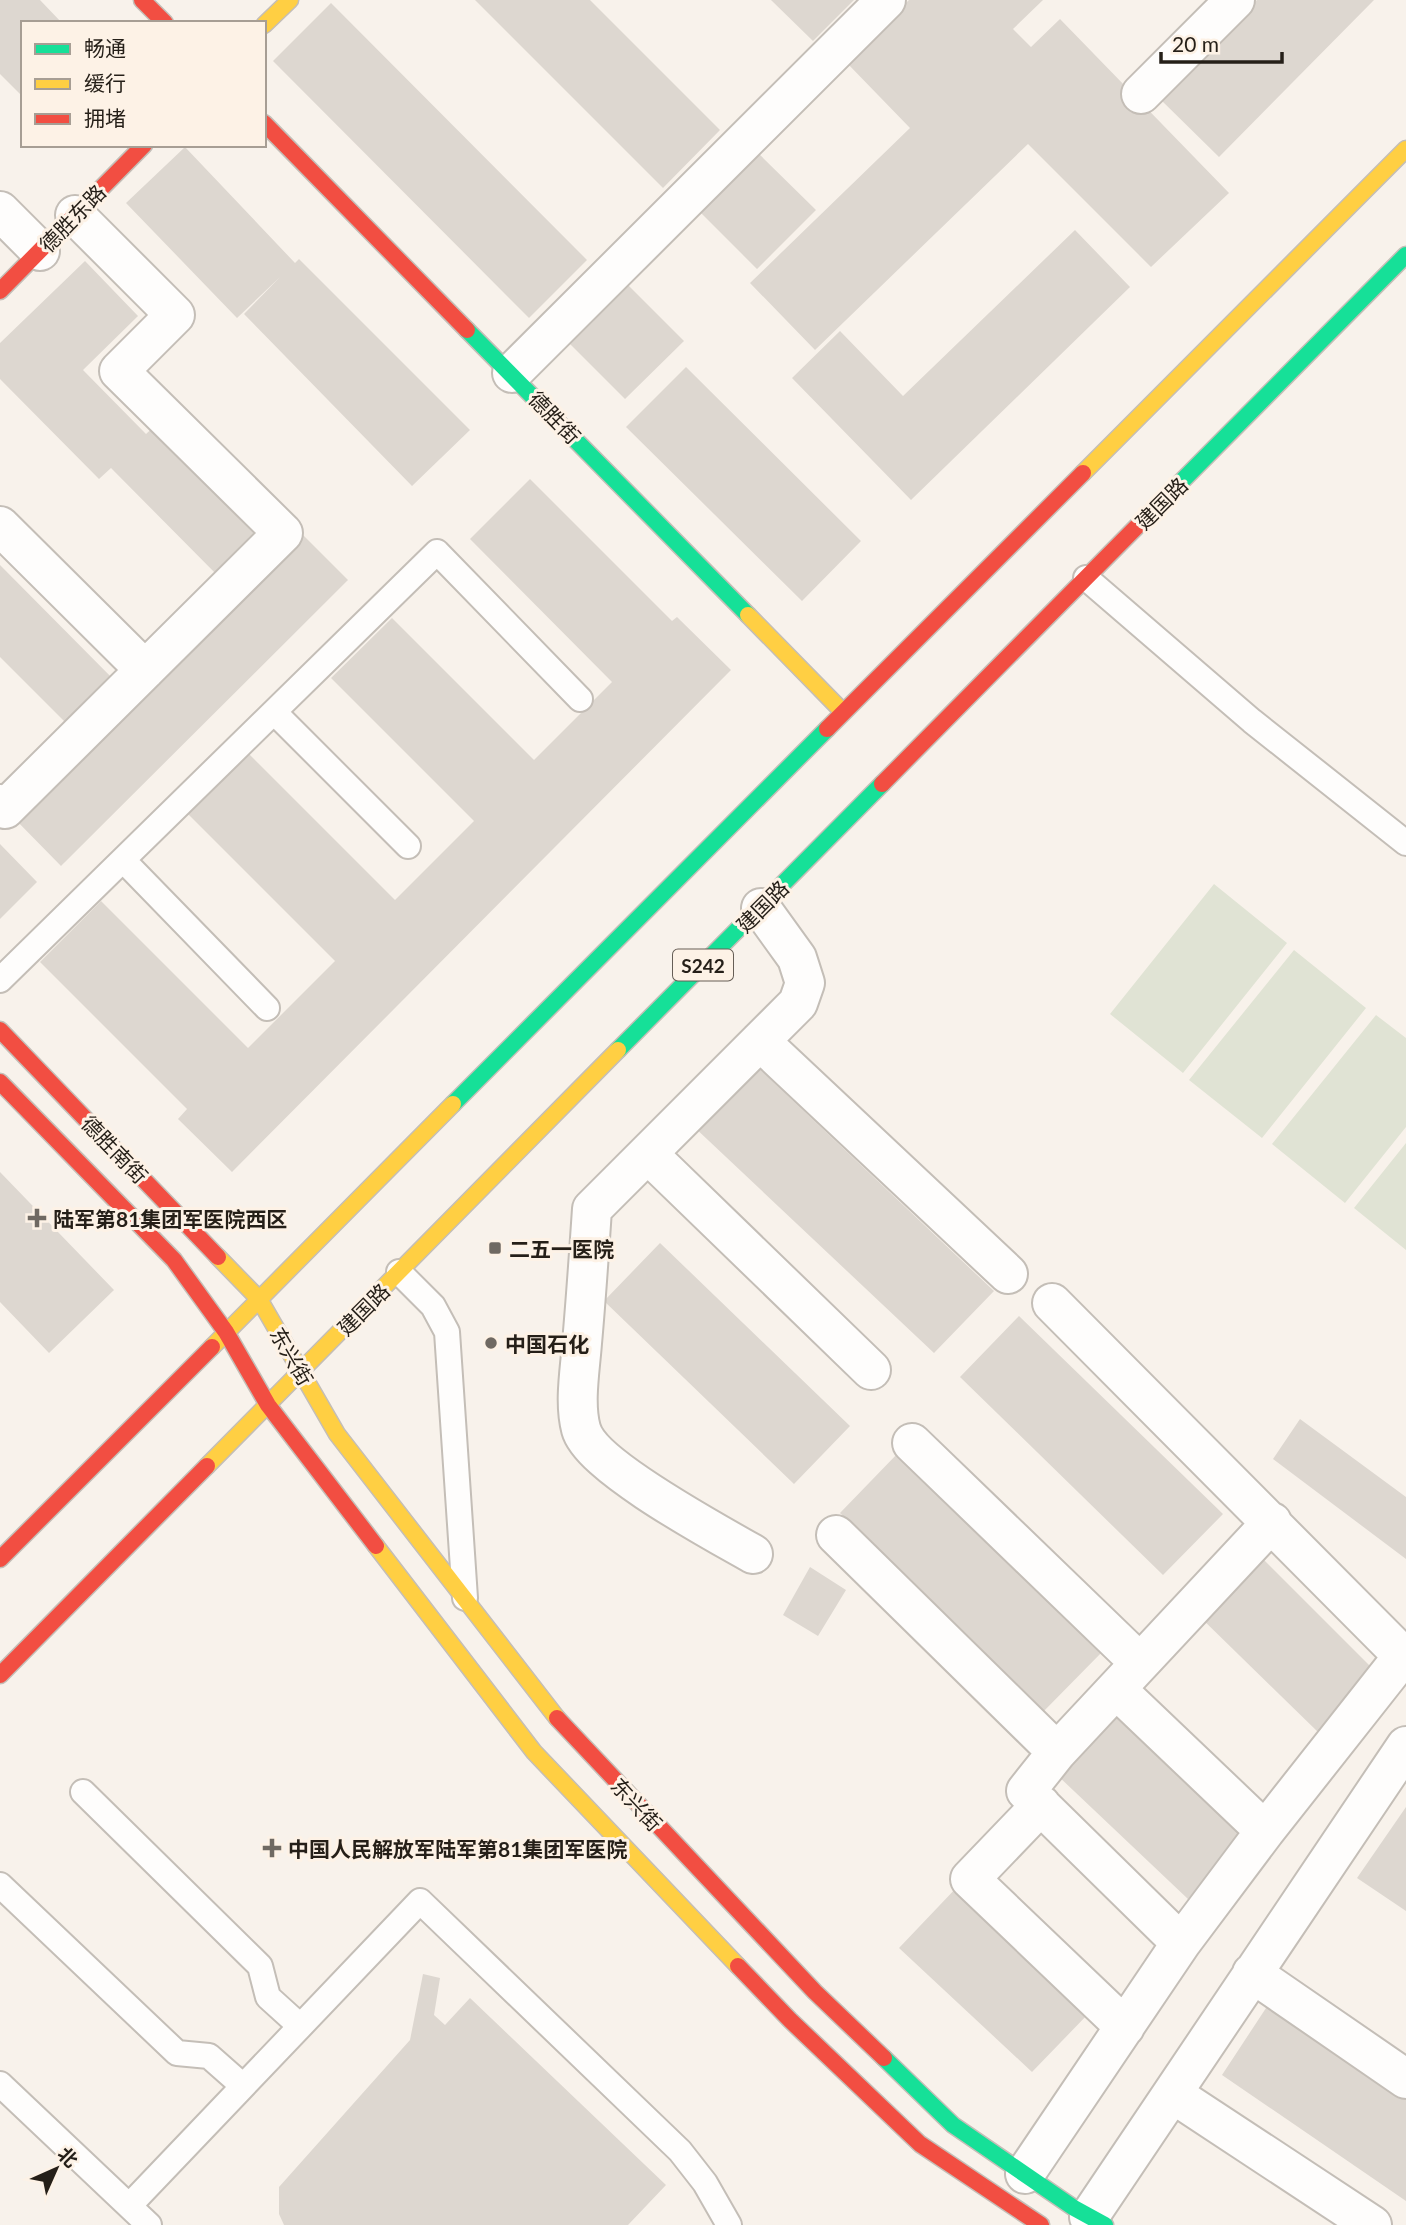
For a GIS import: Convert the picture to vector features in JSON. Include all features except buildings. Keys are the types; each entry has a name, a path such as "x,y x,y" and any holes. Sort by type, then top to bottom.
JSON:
{"main road":[{"path":"142,0 163,21"},
{"path":"266,23 290,0"},
{"name":"德胜街","path":"266,125 844,712"},
{"name":"德胜东路","path":"0,291 142,147"},
{"path":"0,1559 1406,149"},
{"name":"建国路","path":"0,1675 1406,256"},
{"name":"德胜南街","path":"0,1030 259,1299"},
{"name":"德胜南街","path":"0,1082 174,1260 226,1332"},
{"name":"东兴街","path":"259,1299 337,1434 554,1715 816,1992 953,2125 1097,2221"},
{"name":"东兴街","path":"226,1332 268,1405 534,1752 790,2020 920,2144 1041,2225"}],"street":[{"path":"512,373 887,0"},
{"path":"1141,94 1235,0"},
{"path":"0,211 40,251"},
{"path":"0,804 5,808 283,533 119,371 176,315 75,215"},
{"path":"0,526 145,670"},
{"path":"754,1554 677,1511 612,1465 592,1447 581,1430 578,1393 592,1209 799,1003 805,982 797,958 761,908"},
{"path":"760,1041 1008,1274"},
{"path":"648,1154 871,1370"},
{"path":"1025,2174 1181,1943 1403,1656 1052,1303"},
{"path":"912,1443 1128,1676 1265,1831"},
{"path":"1181,1943 1026,1791 1056,1752 1272,1522"},
{"path":"835,1535 1056,1752"},
{"path":"1097,2221 1172,2094 1252,1973 1395,1784 1406,1746"},
{"path":"1041,1805 970,1879 1125,2027"},
{"path":"1252,1973 1406,2079"},
{"path":"1172,2094 1372,2225"}],"lane":[{"path":"0,980 437,552 580,699"},
{"path":"1086,578 1252,722 1406,843"},
{"path":"274,712 408,846"},
{"path":"123,860 267,1007"},
{"path":"399,1272 433,1306 447,1332 465,1600 435,1623"},
{"path":"83,1792 260,1966 268,1997 300,2026"},
{"path":"0,1885 177,2053 209,2056 243,2086"},
{"path":"129,2206 420,1901 680,2151 705,2183 729,2225"},
{"path":"0,2084 149,2225"}],"shaded area":[{"path":"1214,884 1287,943 1183,1073 1110,1014"},
{"path":"1294,950 1366,1008 1262,1138 1189,1080"},
{"path":"1376,1015 1406,1038 1406,1127 1345,1203 1272,1144"},
{"path":"1406,1143 1406,1250 1354,1208"}],"traffic: fast":[{"path":"1174,489 1406,255"},
{"path":"467,330 748,615"},
{"path":"453,1104 827,729"},
{"path":"618,1050 882,784"},
{"path":"884,2058 953,2125 1074,2208 1105,2225"}],"traffic: slow":[{"path":"266,23 290,0"},
{"path":"1083,473 1406,149"},
{"path":"748,615 843,712"},
{"path":"207,1466 618,1050"},
{"path":"212,1347 453,1104"},
{"path":"218,1257 259,1299 337,1434 557,1718"},
{"path":"376,1546 534,1752 738,1966"}],"traffic: jam":[{"path":"142,0 163,21"},
{"path":"266,125 467,330"},
{"path":"0,291 142,147"},
{"path":"827,729 1083,473"},
{"path":"882,784 1174,489"},
{"path":"0,1030 218,1257"},
{"path":"0,1082 174,1260 226,1332 268,1405 376,1546"},
{"path":"0,1559 212,1347"},
{"path":"0,1675 207,1466"},
{"path":"557,1718 815,1992 884,2058"},
{"path":"738,1966 790,2020 920,2144 1041,2225"}],"place":[{"name":"陆军第81集团军医院西区","path":"37,1218"},
{"name":"二五一医院","path":"495,1248"},
{"name":"中国石化","path":"491,1343"},
{"name":"中国人民解放军陆军第81集团军医院","path":"272,1848"}]}
